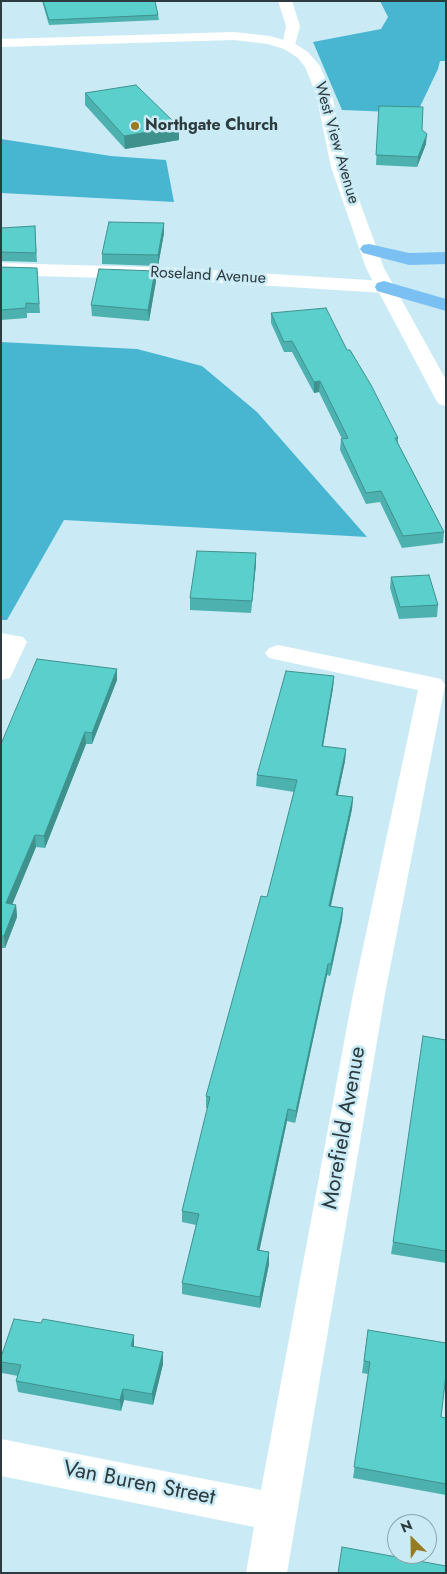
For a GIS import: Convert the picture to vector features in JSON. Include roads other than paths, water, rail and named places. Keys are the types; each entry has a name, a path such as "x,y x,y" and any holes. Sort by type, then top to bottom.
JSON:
{"highway":[{"path":"368,249 408,259 446,258"},
{"path":"384,287 446,270"},
{"path":"384,287 446,305"}],"street":[{"path":"285,1 293,26 289,46"},
{"name":"West View Avenue","path":"1,43 234,36 260,38 289,46 308,60 318,79 326,102 339,167 368,249 384,287 446,400"},
{"name":"Roseland Avenue","path":"1,269 178,274 384,287"},
{"path":"1,672 8,642"},
{"name":"Morefield Avenue","path":"266,1573 369,994 432,685 382,672 278,653"},
{"name":"Van Buren Street","path":"1,1457 276,1512"}],"place":[{"name":"Northgate Church","path":"135,126"}]}
